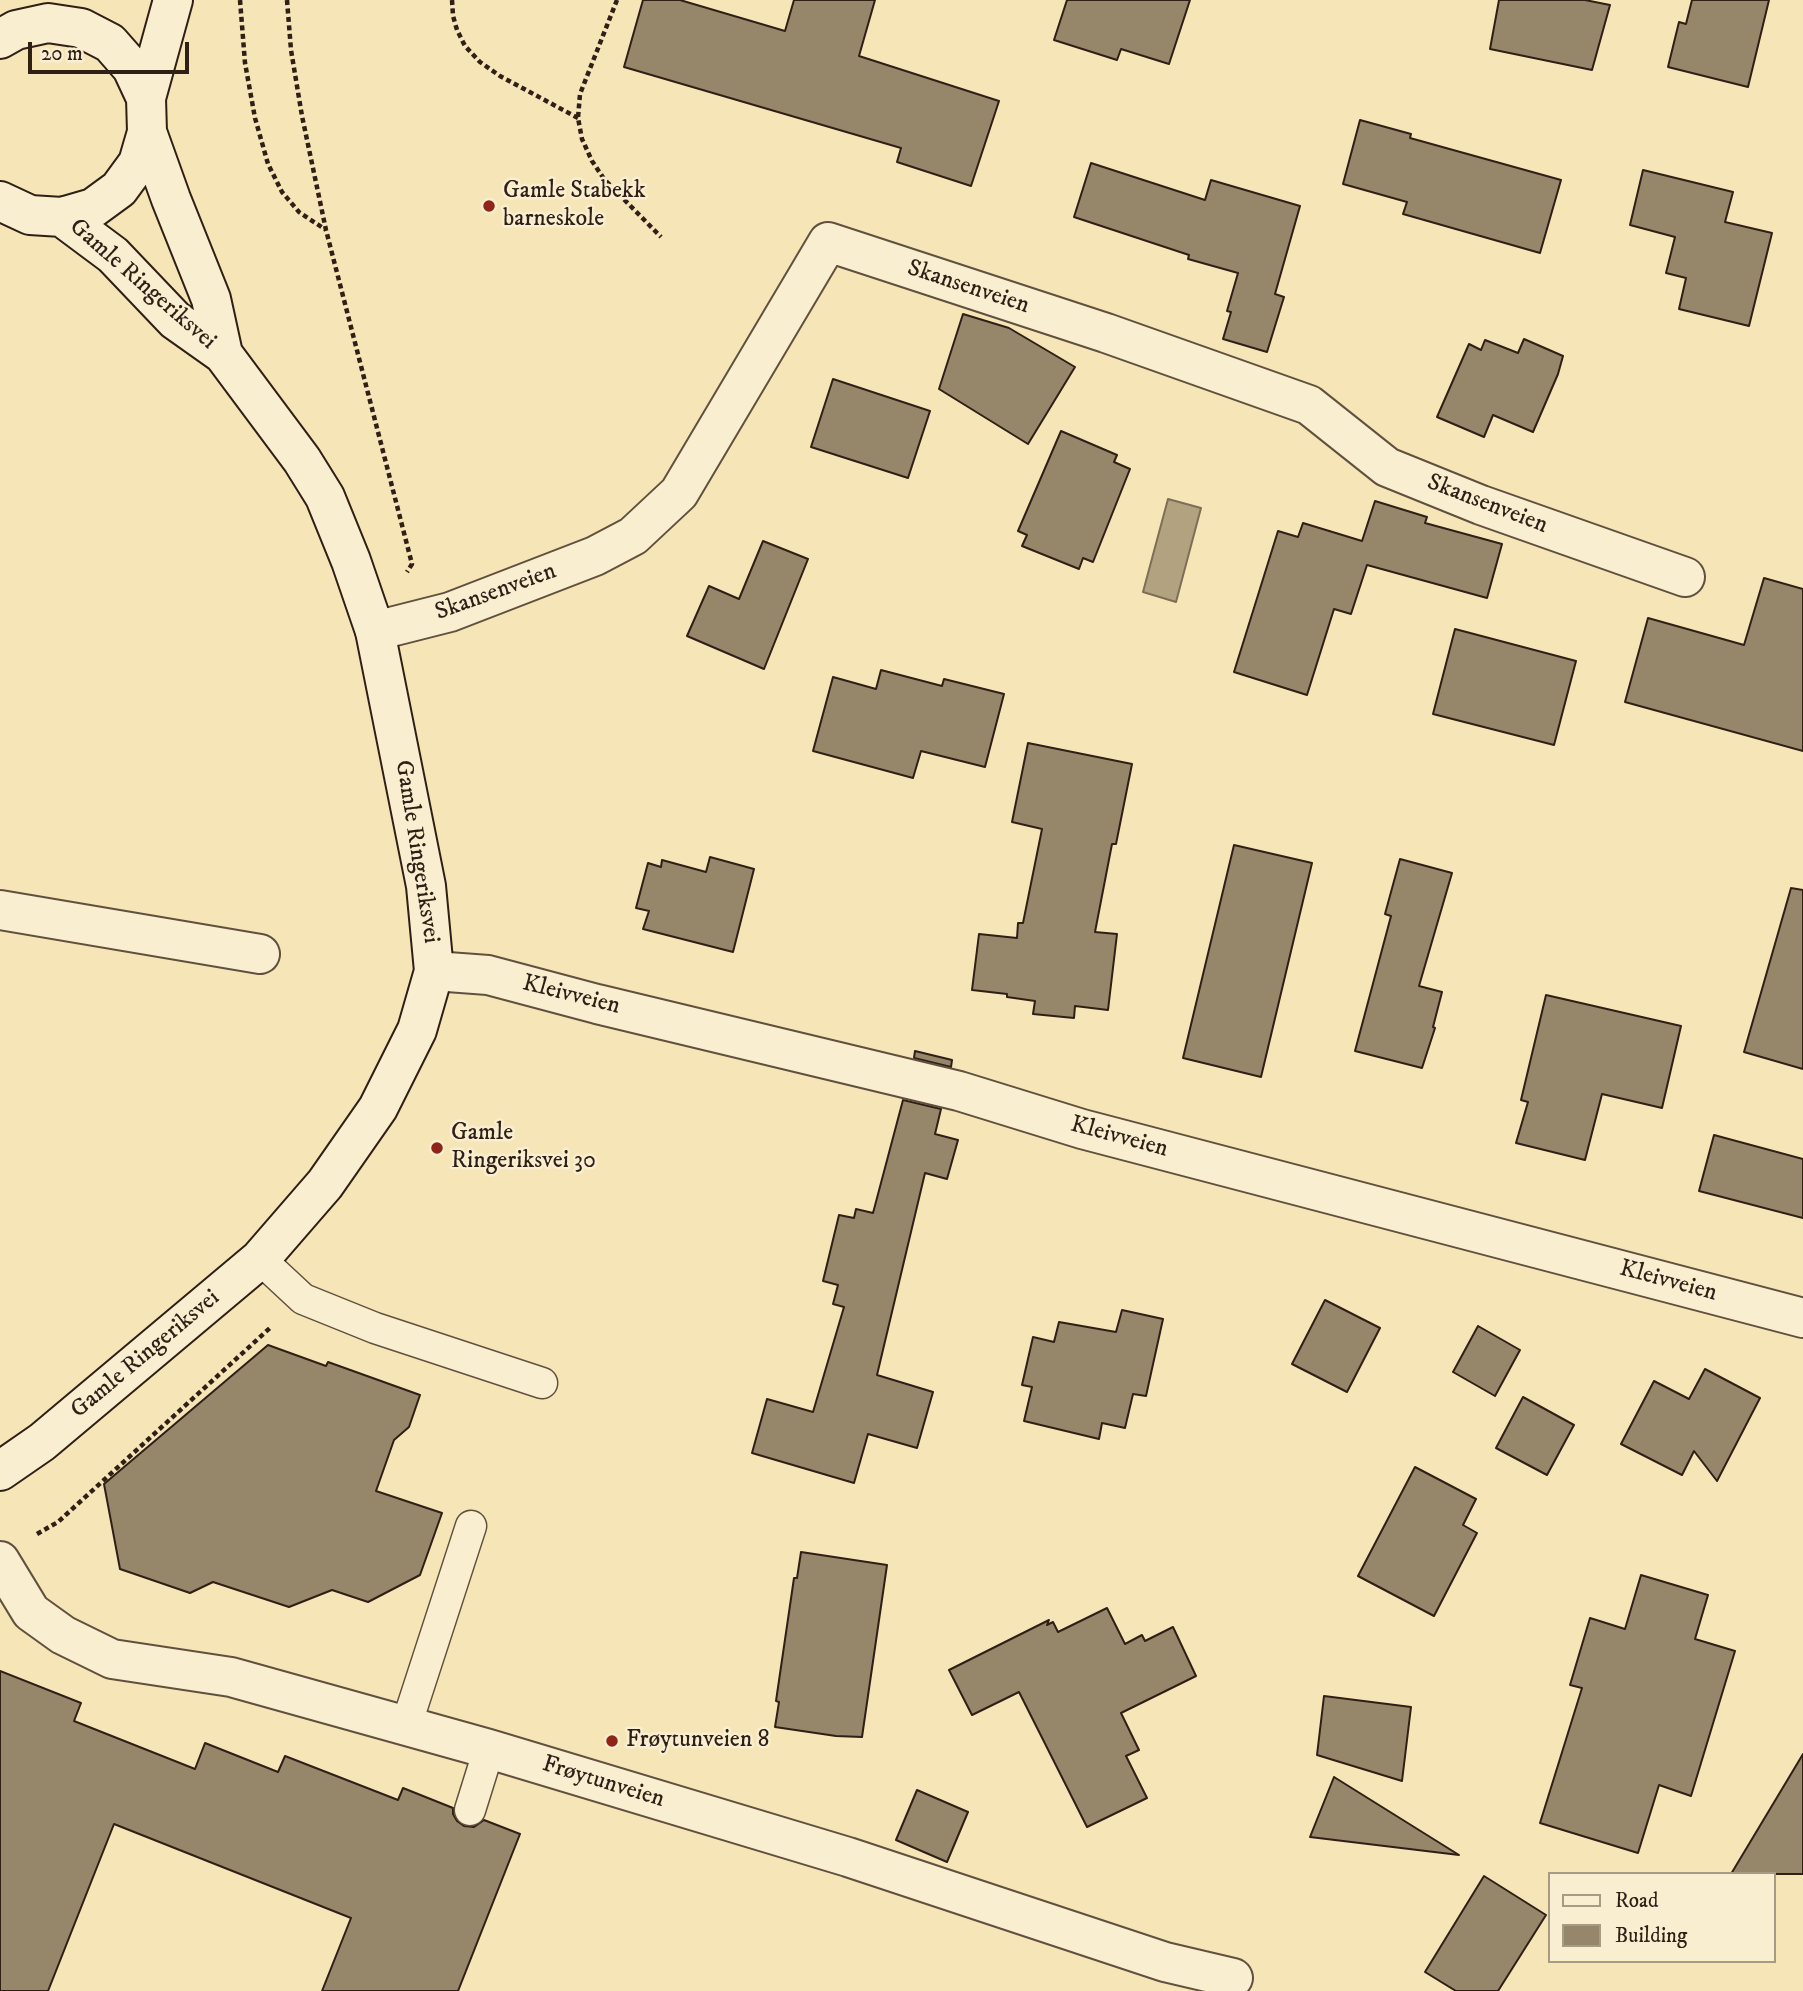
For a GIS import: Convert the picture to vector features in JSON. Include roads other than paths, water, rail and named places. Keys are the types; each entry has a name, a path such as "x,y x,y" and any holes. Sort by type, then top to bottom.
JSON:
{"street":[{"path":"8,34 43,0"},
{"path":"23,214 93,208 119,189 138,163 146,115 173,0"},
{"name":"Gamle Ringeriksvei","path":"8,34 48,23 81,28 110,43 132,68 171,199 211,299 223,354"},
{"name":"Gamle Ringeriksvei","path":"0,1471 42,1442 260,1259 325,1184 378,1108 417,1030 434,971 426,886 375,631 352,561 325,497 302,460 223,354 175,320 113,255 23,214"},
{"name":"Skansenveien","path":"375,631 450,612 596,556 633,536 678,493 828,242 1106,333 1308,405 1387,467 1481,505 1685,577"},
{"path":"0,910 260,954"},
{"name":"Kleivveien","path":"434,971 488,975 959,1091 1082,1129 1803,1318"},
{"name":"Frøytunveien","path":"0,1562 31,1612 63,1635 112,1659 231,1677 488,1749 848,1857 1165,1962 1233,1978"}],"lane":[{"path":"260,1259 303,1299 375,1328 542,1383"},
{"path":"406,1726 471,1526"},
{"path":"470,1810 488,1749"}],"place":[{"name":"Gamle Stabekk barneskole","path":"489,206"},
{"name":"Gamle Ringeriksvei 30","path":"437,1148"},
{"name":"Frøytunveien 8","path":"612,1741"}]}
